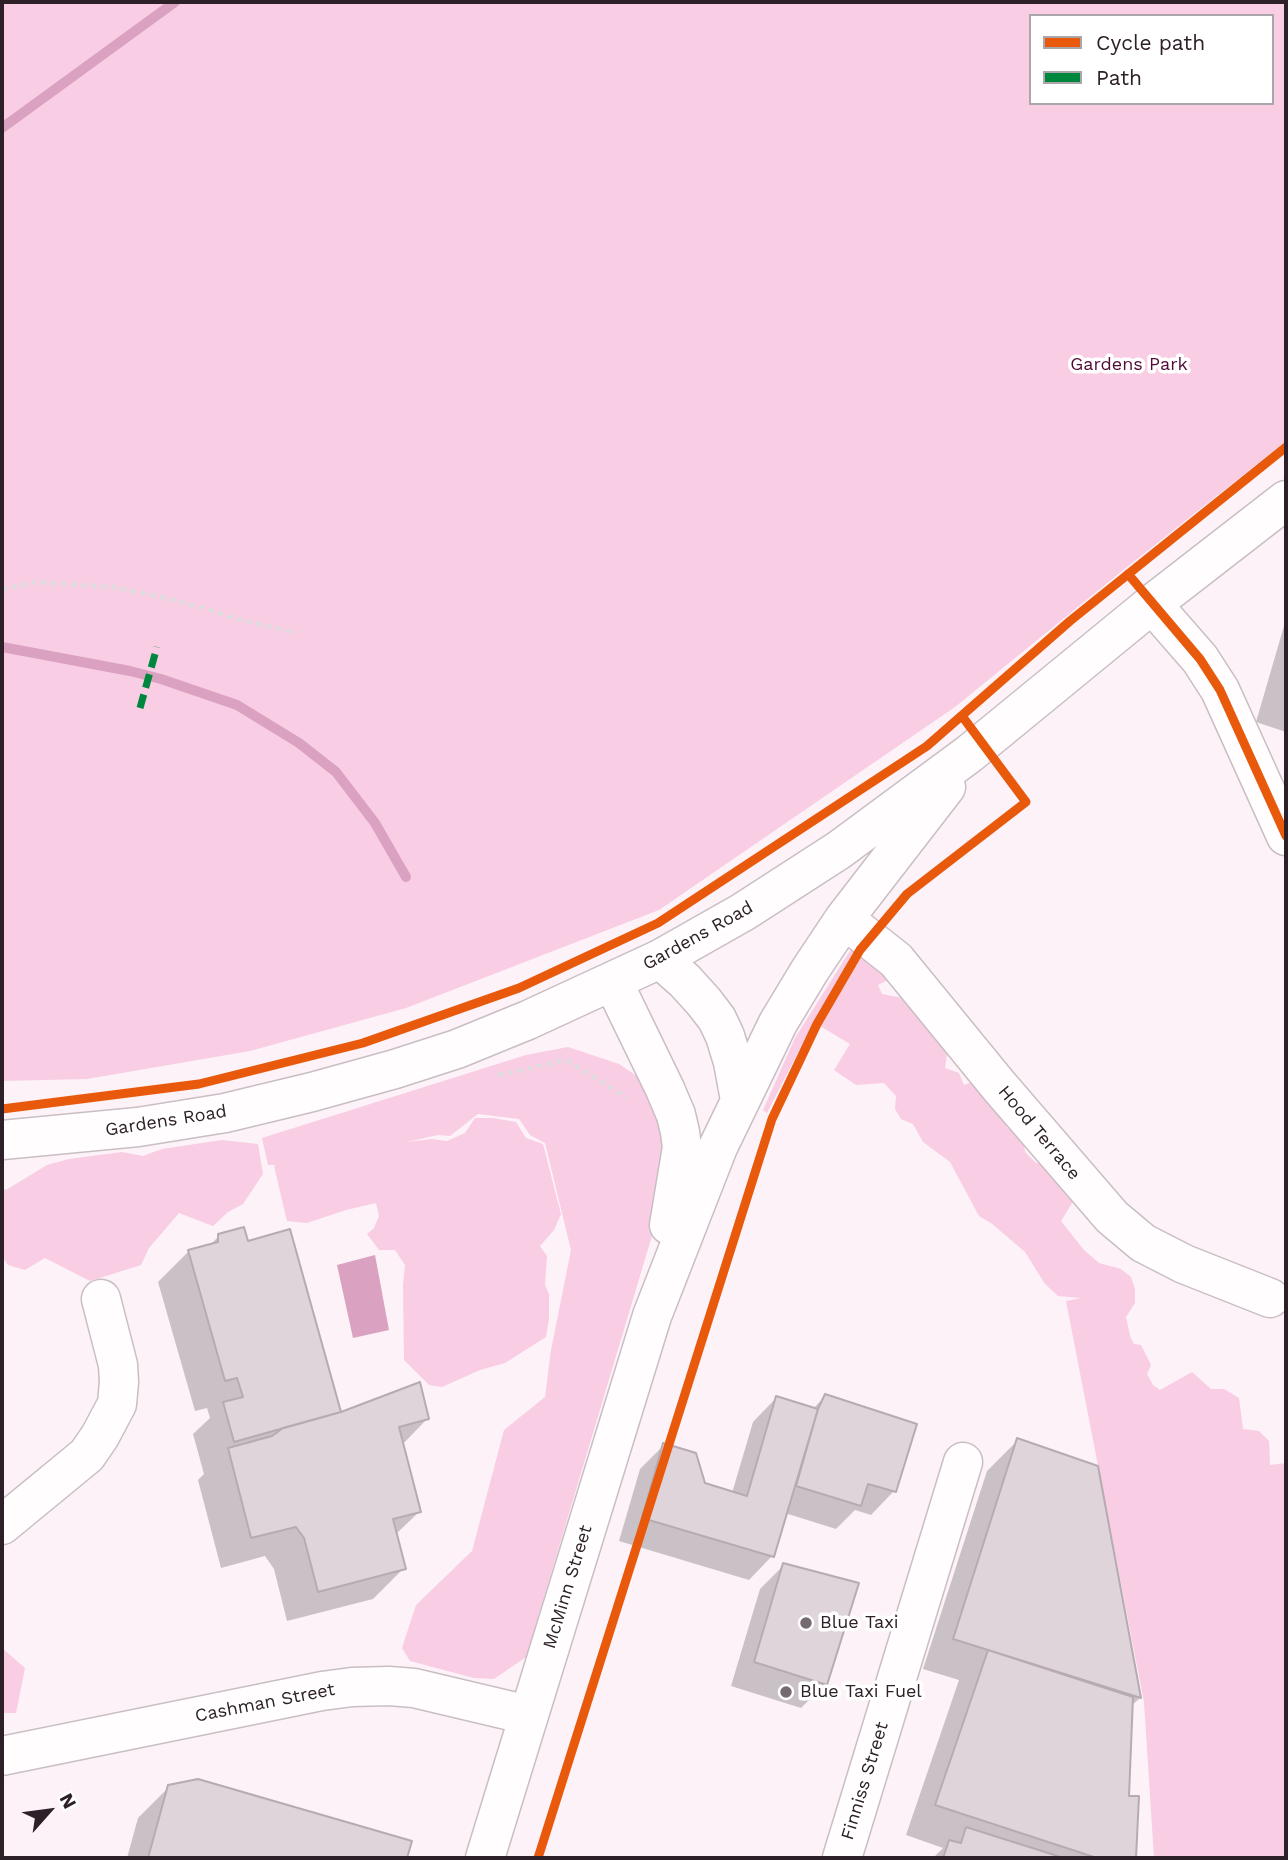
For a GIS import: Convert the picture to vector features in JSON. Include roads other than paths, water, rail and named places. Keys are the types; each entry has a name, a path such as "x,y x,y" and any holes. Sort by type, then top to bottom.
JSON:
{"street":[{"name":"Gardens Road","path":"2,1140 138,1127 225,1114 312,1092 457,1049 660,959 743,912 839,850 969,754 1152,604 1286,500"},
{"path":"1152,604 1192,649 1220,690 1286,836"},
{"path":"652,1316 718,1147 778,1023 844,919 969,754"},
{"name":"Hood Terrace","path":"844,919 896,960 999,1086 1112,1217 1143,1243 1184,1264 1270,1298"},
{"path":"660,959 685,981 717,1019 733,1062 740,1100"},
{"path":"613,982 665,1089 681,1132 679,1173 652,1316"},
{"path":"2,1525 87,1455 117,1404 118,1364 101,1299"},
{"name":"McMinn Street","path":"485,1858 652,1316"},
{"name":"Finniss Street","path":"842,1858 963,1462"},
{"name":"Cashman Street","path":"2,1756 352,1687 414,1688 528,1715"}],"waterway":[{"path":"2,128 175,2"},
{"path":"2,647 130,671 237,705 299,743 336,772 375,823 406,877"}],"place":[{"name":"Blue Taxi","path":"806,1623"},
{"name":"Blue Taxi Fuel","path":"786,1692"}],"park label":[{"name":"Gardens Park","path":"1129,365"}]}
